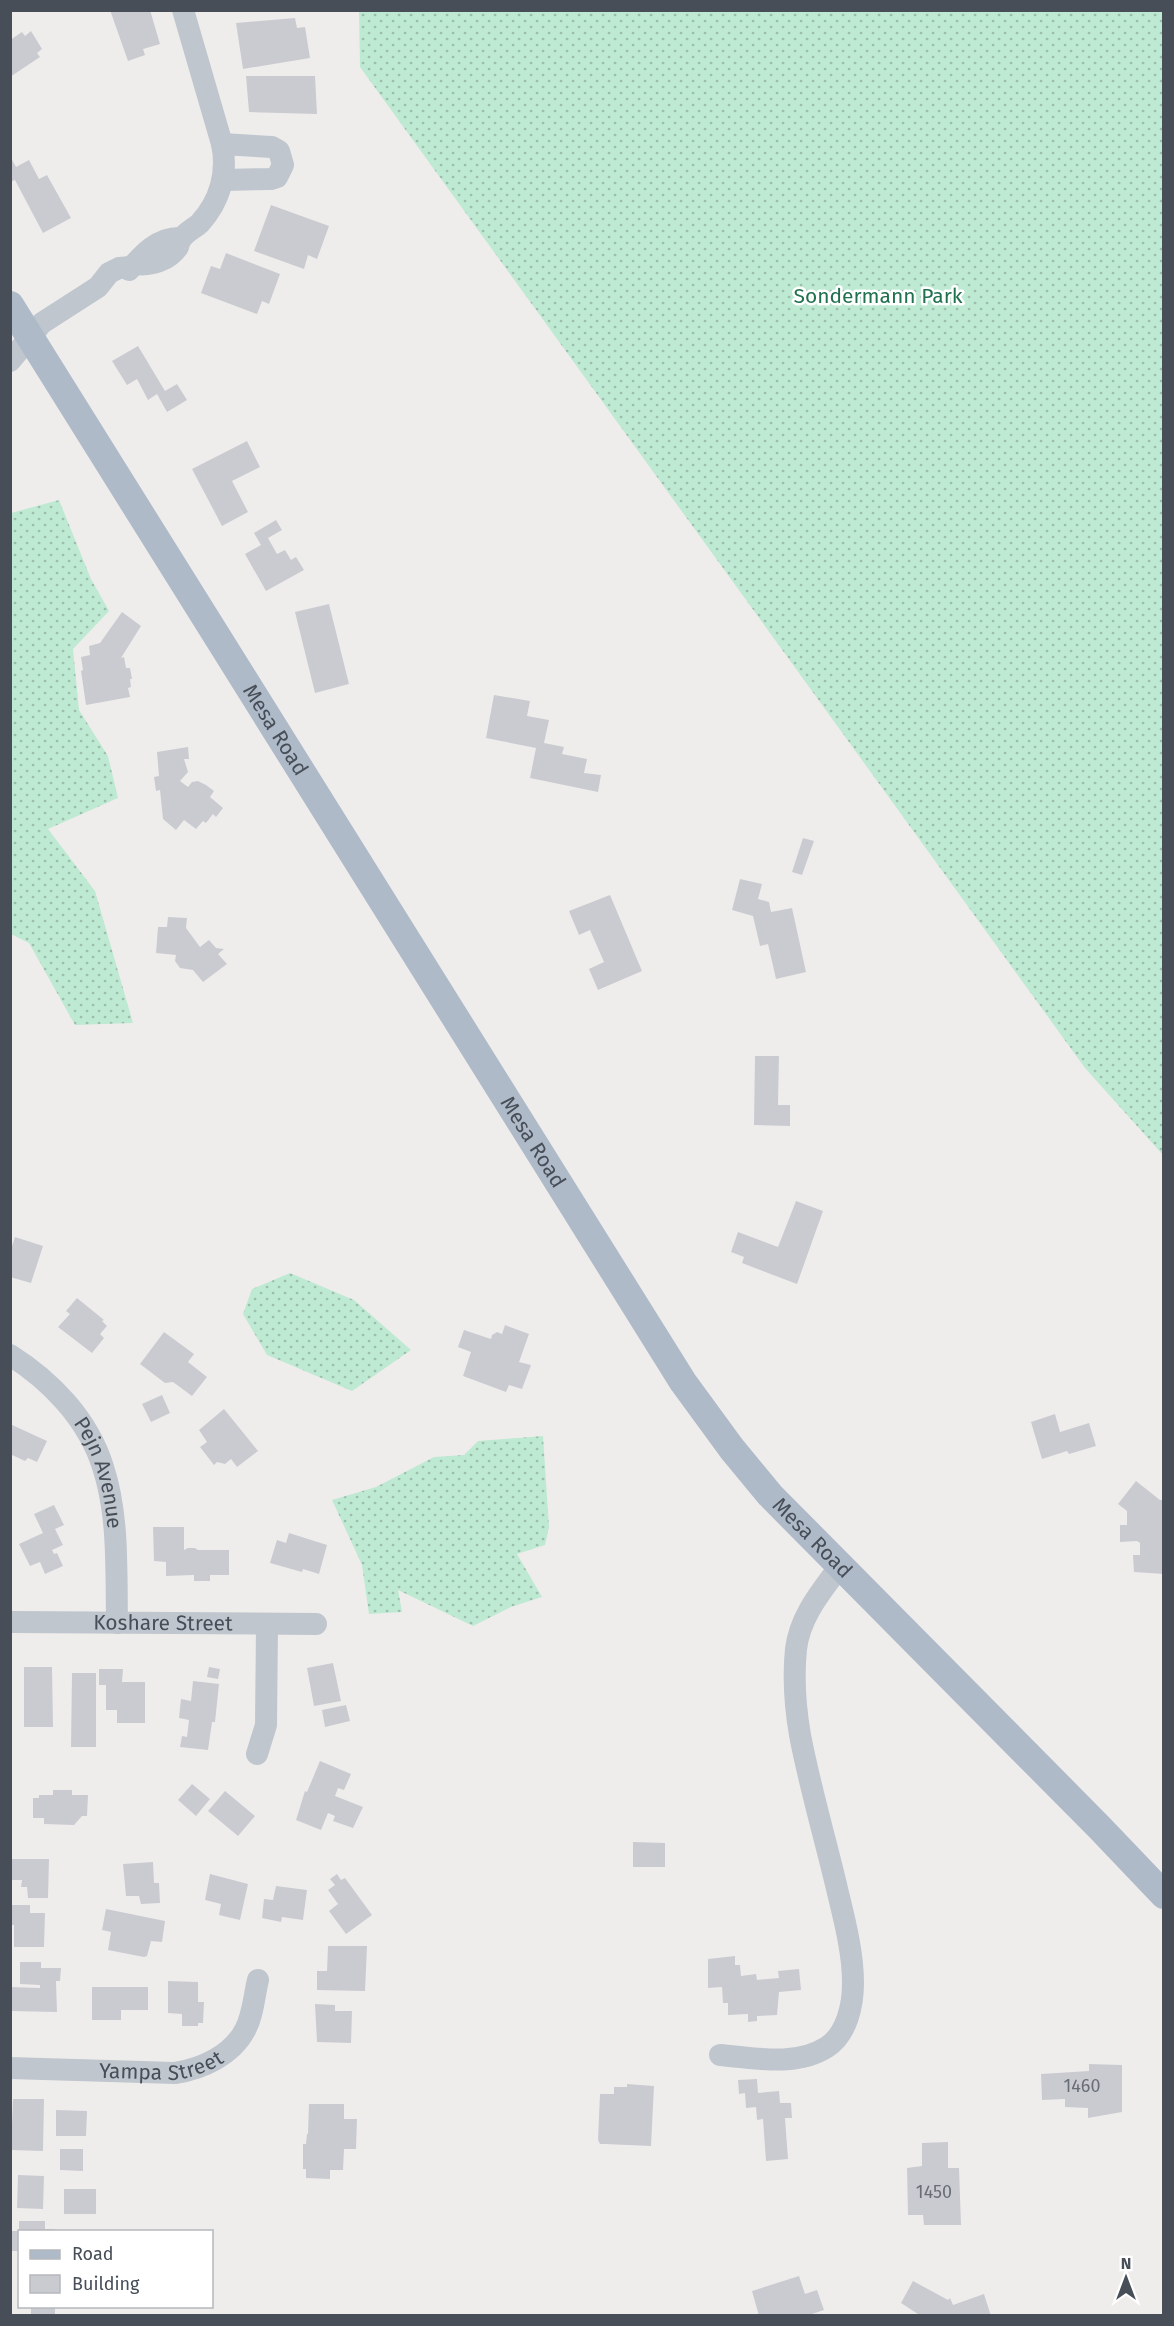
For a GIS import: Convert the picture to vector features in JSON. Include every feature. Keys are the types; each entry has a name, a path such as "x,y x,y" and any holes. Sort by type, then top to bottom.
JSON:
{"main road":[{"name":"Mesa Road","path":"10,305 681,1380 732,1449 770,1495 1084,1811 1164,1895"}],"street":[{"path":"10,361 42,323 98,286 109,273 119,268 134,266 146,252 162,241 181,238 206,215 219,194 223,180 222,144 183,10"},
{"path":"222,144 272,147 279,151 283,165 277,177 271,179 223,180"},
{"name":"Pejn Avenue","path":"10,1354 36,1372 56,1390 76,1416 103,1466 116,1544 117,1623"},
{"path":"720,2055 785,2060 809,2056 834,2041 845,2025 851,2007 853,1982 847,1935 801,1736 794,1688 796,1647 803,1622 817,1597 840,1566"},
{"name":"Koshare Street","path":"10,1622 316,1624"},
{"path":"257,1754 266,1725 267,1624"},
{"name":"Yampa Street","path":"10,2068 175,2073 200,2067 225,2053 245,2031 258,1980"}],"green space":[{"name":"Sondermann Park","path":"359,11 1163,11 1163,1155 1085,1068 360,67"},
{"path":"59,500 91,579 109,611 73,649 79,710 108,756 118,798 48,829 95,891 133,1023 75,1025 29,943 11,934 11,513"},
{"path":"290,1273 354,1300 411,1350 352,1391 267,1355 243,1314 252,1289"},
{"path":"543,1436 549,1527 545,1545 517,1554 542,1597 511,1607 473,1626 398,1590 402,1612 369,1614 362,1565 332,1500 376,1487 434,1457 464,1455 478,1441"}],"building":[{"path":"110,10 150,10 160,44 143,49 145,55 128,61"},
{"path":"295,18 297,28 305,27 310,58 243,69 236,23"},
{"path":"31,31 42,49 37,53 40,57 10,77 10,40 22,32 25,36"},
{"path":"246,76 315,76 317,114 249,112"},
{"path":"10,156 16,167 29,160 39,179 47,175 71,218 43,233 15,180 10,182"},
{"path":"271,205 329,226 317,259 308,255 304,269 254,251"},
{"path":"226,253 280,274 269,304 262,301 257,314 201,293 211,266 220,269"},
{"path":"138,346 165,391 177,384 187,400 167,412 157,394 148,400 137,379 127,385 112,361"},
{"path":"247,441 260,467 232,481 248,512 222,526 192,469"},
{"path":"276,520 282,530 268,538 277,554 285,550 291,560 296,557 304,570 266,591 245,554 261,545 254,533"},
{"path":"329,604 349,684 315,693 295,612"},
{"path":"122,612 141,626 121,658 124,657 126,668 130,668 132,679 130,679 131,687 128,688 130,697 86,705 81,657 90,655 89,646 100,643"},
{"path":"494,695 530,701 527,716 549,720 544,743 564,747 562,754 587,759 584,773 601,775 598,792 530,778 536,748 486,738"},
{"path":"188,747 189,759 184,759 188,772 180,781 188,787 192,782 198,781 206,785 214,791 210,797 223,808 216,817 213,814 206,823 203,821 196,829 184,820 176,830 163,819 160,790 156,791 154,777 159,776 157,752"},
{"path":"803,838 814,841 802,875 792,872"},
{"path":"740,879 762,884 758,899 769,902 771,912 792,908 806,972 776,979 768,944 760,946 753,916 732,910"},
{"path":"610,895 642,971 598,990 589,969 604,962 590,930 579,935 569,911"},
{"path":"168,917 187,918 186,928 200,947 209,940 216,948 224,949 218,954 227,964 203,982 193,970 180,968 175,961 176,955 156,953 158,927 167,927"},
{"path":"755,1056 779,1056 778,1105 790,1105 790,1126 754,1125"},
{"path":"796,1201 823,1211 797,1284 742,1263 744,1257 731,1252 738,1232 778,1247"},
{"path":"15,1237 43,1246 31,1283 10,1277 10,1252"},
{"path":"77,1298 104,1320 102,1321 107,1326 100,1334 104,1338 92,1353 58,1327 70,1314 66,1311"},
{"path":"505,1325 529,1334 519,1362 531,1365 522,1389 509,1385 506,1392 463,1376 471,1352 458,1347 464,1330 491,1339 492,1335 497,1332 502,1334"},
{"path":"164,1332 194,1354 188,1362 207,1377 192,1396 173,1382 165,1383 140,1364"},
{"path":"162,1395 170,1413 151,1422 142,1404"},
{"path":"224,1409 258,1451 237,1467 231,1459 225,1464 217,1462 214,1465 200,1447 207,1442 199,1430"},
{"path":"1055,1414 1060,1432 1089,1423 1096,1446 1069,1454 1067,1451 1042,1459 1031,1422"},
{"path":"10,1424 47,1441 37,1462 28,1458 25,1461 10,1454"},
{"path":"1136,1481 1160,1500 1164,1500 1164,1574 1134,1572 1133,1555 1140,1555 1140,1543 1137,1541 1120,1542 1120,1525 1127,1525 1127,1511 1118,1504"},
{"path":"54,1505 64,1525 55,1529 63,1545 52,1550 54,1554 57,1553 63,1566 45,1574 40,1562 30,1566 19,1544 43,1533 34,1514"},
{"path":"153,1527 184,1527 184,1550 195,1548 198,1550 229,1550 229,1575 210,1575 210,1581 194,1581 194,1575 166,1576 166,1562 154,1561"},
{"path":"289,1533 327,1545 319,1574 270,1563 277,1540 286,1543"},
{"path":"333,1663 341,1701 314,1706 307,1668"},
{"path":"24,1667 52,1667 53,1727 24,1727"},
{"path":"209,1667 220,1669 218,1679 207,1677"},
{"path":"99,1669 123,1669 122,1682 145,1682 145,1723 117,1723 117,1710 106,1710 106,1685 99,1685"},
{"path":"72,1673 96,1673 96,1747 71,1747"},
{"path":"193,1681 219,1684 215,1722 212,1722 208,1750 180,1747 182,1736 187,1737 189,1720 179,1718 181,1699 191,1701"},
{"path":"346,1705 350,1721 325,1727 322,1710"},
{"path":"320,1761 351,1774 344,1790 338,1788 335,1796 363,1807 353,1828 333,1821 335,1816 328,1813 321,1830 296,1820 305,1791 307,1792"},
{"path":"192,1784 210,1799 196,1816 178,1800"},
{"path":"53,1790 72,1790 72,1795 88,1795 87,1816 82,1816 74,1825 44,1824 44,1818 33,1818 33,1798 39,1798 39,1795 53,1795"},
{"path":"225,1791 255,1816 238,1836 208,1811"},
{"path":"633,1842 665,1843 665,1867 633,1867"},
{"path":"11,1859 49,1859 48,1898 28,1898 27,1887 21,1887 22,1880 12,1880"},
{"path":"153,1862 154,1883 159,1883 160,1903 141,1904 139,1896 126,1896 123,1864"},
{"path":"210,1874 248,1884 240,1920 219,1915 221,1904 205,1900"},
{"path":"337,1874 341,1880 345,1878 372,1915 346,1934 329,1911 338,1904 328,1890 335,1885 330,1879"},
{"path":"276,1886 307,1890 303,1920 282,1917 281,1922 262,1918 264,1899 273,1900"},
{"path":"11,1905 30,1905 30,1913 45,1913 44,1947 14,1947"},
{"path":"106,1909 165,1921 162,1942 151,1941 147,1956 144,1957 108,1950 111,1932 102,1930"},
{"path":"328,1946 367,1946 365,1991 317,1990 317,1971 327,1971"},
{"path":"735,1956 735,1965 740,1965 741,1976 756,1974 757,1980 779,1978 778,1971 799,1969 801,1990 779,1992 777,2015 757,2016 757,2021 748,2022 748,2014 728,2015 728,2003 723,2003 722,1987 708,1988 708,1959"},
{"path":"20,1962 41,1962 41,1968 61,1968 60,1981 56,1981 57,2012 10,2011 10,1987 40,1988 40,1985 20,1984"},
{"path":"168,1981 198,1982 198,2002 204,2002 203,2023 198,2023 198,2026 182,2026 182,2014 168,2013"},
{"path":"92,1987 148,1987 148,2010 121,2010 121,2020 92,2020"},
{"path":"315,2004 335,2005 335,2011 352,2011 351,2043 317,2042"},
{"path":"1089,2064 1122,2065 1122,2112 1088,2118 1088,2108 1065,2107 1065,2099 1042,2100 1041,2074 1089,2071"},
{"path":"757,2079 758,2093 779,2091 780,2103 791,2103 792,2118 785,2118 788,2159 766,2161 763,2119 757,2120 756,2107 746,2108 745,2093 739,2094 738,2080"},
{"path":"627,2084 654,2086 651,2146 600,2144 598,2140 600,2094 614,2094 614,2087 627,2087"},
{"path":"13,2099 44,2099 43,2151 11,2150"},
{"path":"309,2104 344,2104 344,2119 357,2119 356,2149 344,2149 343,2170 330,2170 330,2179 306,2178 306,2169 303,2169 303,2144 306,2144 308,2134"},
{"path":"56,2110 87,2111 86,2136 56,2136"},
{"path":"948,2142 948,2168 959,2168 961,2225 924,2225 923,2215 908,2215 907,2168 922,2166 922,2143"},
{"path":"60,2149 83,2149 83,2171 60,2170"},
{"path":"18,2175 44,2176 43,2209 17,2208"},
{"path":"64,2189 96,2189 96,2214 64,2214"},
{"path":"19,2221 45,2221 45,2229 55,2229 55,2230 19,2230"},
{"path":"10,2231 18,2231 18,2251 10,2251"},
{"path":"799,2276 805,2294 817,2290 824,2310 806,2316 759,2316 752,2291"},
{"path":"913,2281 948,2300 950,2298 953,2305 984,2294 991,2316 921,2316 901,2303"},
{"path":"31,2308 55,2308 55,2316 31,2316"}]}
